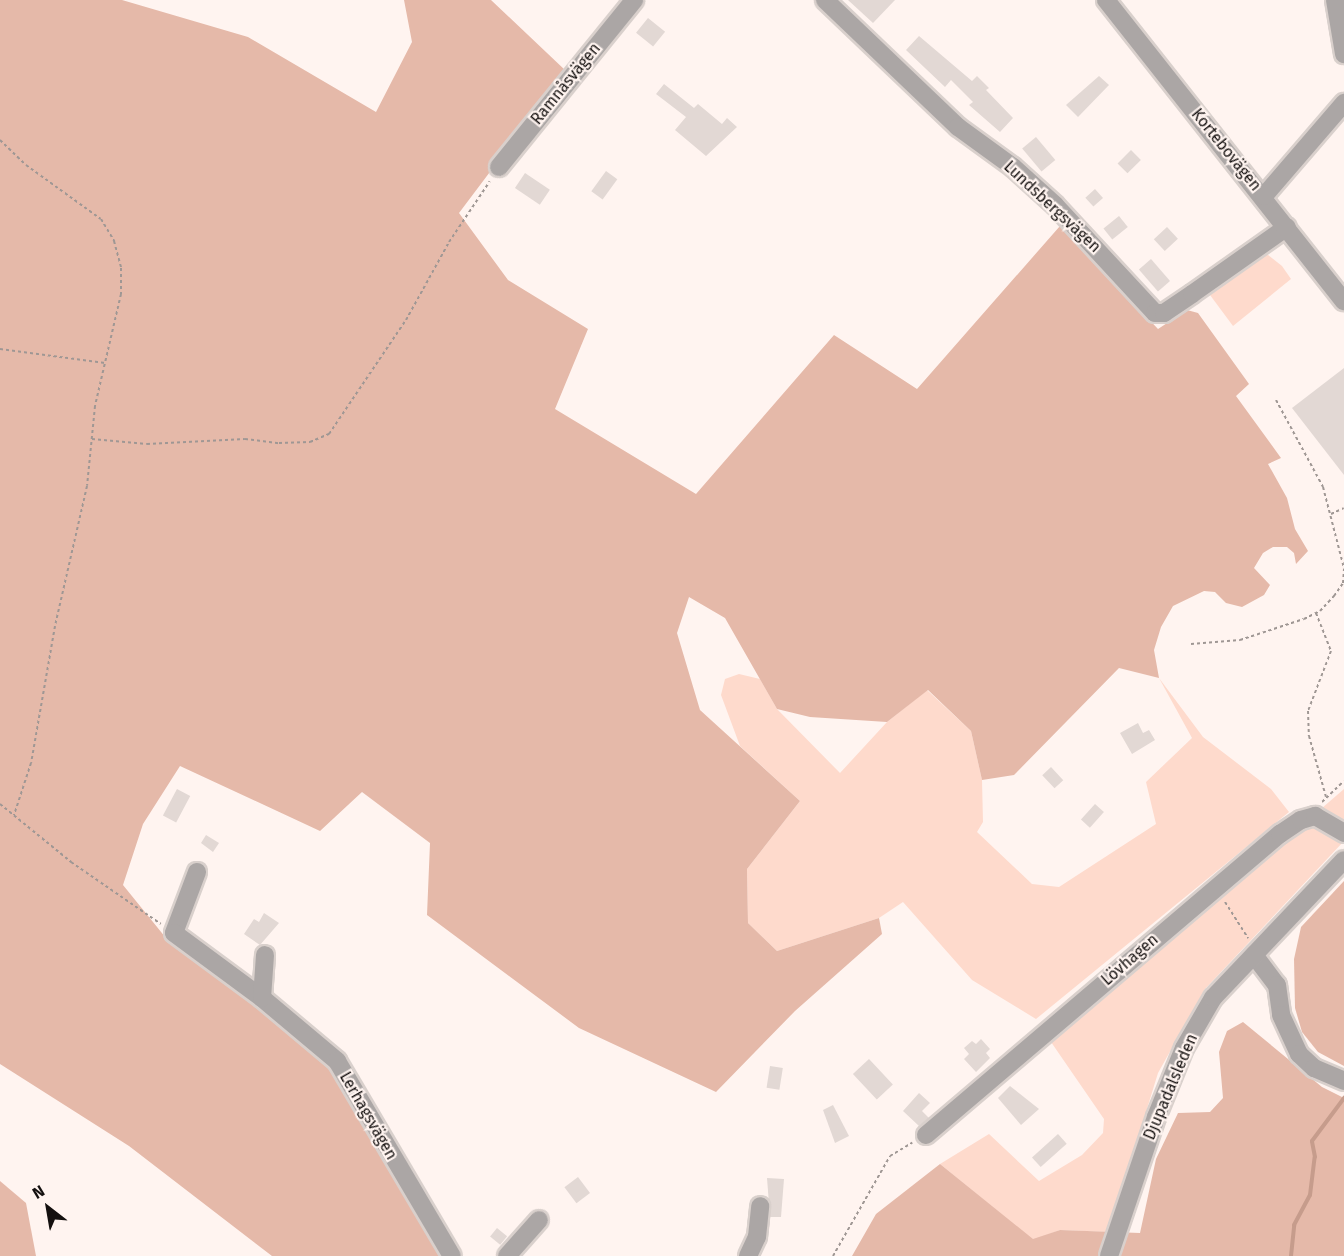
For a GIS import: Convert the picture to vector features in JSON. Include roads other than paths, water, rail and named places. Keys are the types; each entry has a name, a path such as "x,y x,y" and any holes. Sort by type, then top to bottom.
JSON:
{"street":[{"name":"Lundsbergsvägen","path":"825,0 958,127 1013,167 1054,205 1155,313 1164,313 1183,301 1287,227"},
{"name":"Kortebovägen","path":"1106,0 1344,301"},
{"path":"1335,0 1344,54"},
{"name":"Ramnåsvägen","path":"499,167 629,2"},
{"path":"1263,196 1344,103"},
{"name":"Lövhagen","path":"926,1135 1287,829 1315,816 1344,833"},
{"name":"Djupadalsleden","path":"1109,1256 1156,1117 1184,1048 1213,998 1344,860"},
{"name":"Lerhagsvägen","path":"197,872 174,933 262,998 337,1061 452,1256"},
{"path":"262,998 265,955"},
{"path":"1254,955 1277,985 1281,1015 1299,1054 1314,1068 1344,1081"},
{"path":"748,1256 757,1237 760,1206"},
{"path":"507,1256 539,1220"}],"waterway":[{"path":"1291,1256 1294,1225 1310,1195 1315,1157 1312,1141 1344,1098"}]}
